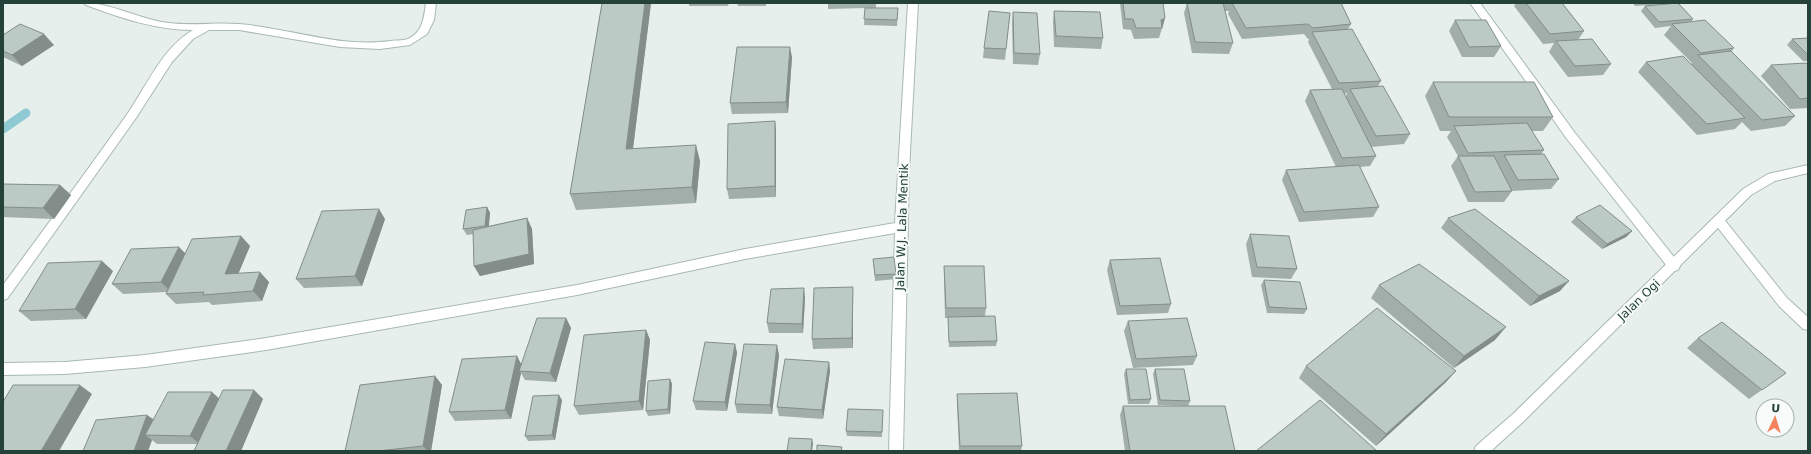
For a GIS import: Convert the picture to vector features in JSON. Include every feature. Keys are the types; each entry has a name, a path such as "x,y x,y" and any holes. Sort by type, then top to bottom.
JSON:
{"street":[{"path":"89,3 137,20 170,27 240,27 340,44 388,45 410,42 422,34 429,20 431,3"},
{"name":"Jalan W.J. Lala Mentik","path":"896,451 901,227 908,62 913,3"},
{"path":"1475,3 1571,136 1674,266"},
{"path":"3,295 132,115 168,59 189,37 207,27"},
{"name":"Jalan Ogi","path":"1481,451 1519,417 1720,221 1747,192 1772,177 1808,169"},
{"path":"1720,221 1783,302 1808,325"},
{"path":"3,369 65,368 145,361 266,344 576,290 745,254 901,227"}],"building":[{"path":"602,3 645,3 626,149 696,145 692,187 570,194"},
{"path":"1123,3 1163,3 1165,18 1161,20 1162,28 1136,28 1133,19 1125,19"},
{"path":"1187,3 1223,3 1233,43 1195,42"},
{"path":"1232,3 1341,3 1351,24 1313,28 1308,24 1246,28"},
{"path":"1526,3 1562,3 1584,31 1550,34"},
{"path":"1678,3 1693,19 1659,22 1645,6"},
{"path":"865,8 898,8 897,20 864,19"},
{"path":"989,11 1010,13 1006,49 984,48"},
{"path":"1054,11 1100,12 1103,38 1056,36"},
{"path":"1013,12 1037,13 1040,54 1014,53"},
{"path":"1455,20 1486,20 1501,46 1469,47"},
{"path":"1705,20 1734,48 1701,53 1672,24"},
{"path":"20,24 44,34 12,55 3,51 3,35"},
{"path":"1352,29 1381,81 1339,83 1312,32"},
{"path":"1808,38 1808,55 1792,39"},
{"path":"1592,39 1611,64 1575,66 1556,41"},
{"path":"737,47 790,47 786,102 730,103"},
{"path":"1731,51 1795,116 1762,120 1698,55"},
{"path":"1683,56 1745,118 1707,124 1646,62"},
{"path":"1806,63 1808,65 1808,98 1800,99 1771,65"},
{"path":"1433,82 1534,82 1553,117 1449,117"},
{"path":"1383,86 1410,134 1376,136 1350,89"},
{"path":"1342,89 1376,156 1342,158 1310,90"},
{"path":"775,121 775,186 727,189 728,124"},
{"path":"1527,123 1544,150 1468,153 1454,126"},
{"path":"1544,154 1559,179 1518,180 1504,155"},
{"path":"1458,156 1494,156 1512,191 1475,192"},
{"path":"1359,165 1379,207 1304,212 1286,170"},
{"path":"3,184 60,185 43,208 3,207"},
{"path":"1600,205 1632,231 1607,244 1576,217"},
{"path":"487,207 485,226 463,229 466,210"},
{"path":"379,209 355,276 296,279 322,211"},
{"path":"1475,209 1569,281 1539,296 1448,218"},
{"path":"527,218 529,254 474,266 473,230"},
{"path":"1250,234 1289,236 1297,269 1257,267"},
{"path":"241,236 225,274 260,272 253,291 203,295 204,292 166,294 192,239"},
{"path":"179,247 161,282 112,284 131,249"},
{"path":"894,257 896,274 875,275 873,259"},
{"path":"1160,258 1171,304 1120,306 1110,260"},
{"path":"102,261 75,309 19,311 48,263"},
{"path":"1419,264 1506,327 1464,356 1379,285"},
{"path":"944,266 984,266 986,308 946,308"},
{"path":"1264,280 1300,282 1307,309 1269,307"},
{"path":"853,287 852,338 812,339 814,288"},
{"path":"804,288 802,324 767,323 771,289"},
{"path":"1377,308 1456,371 1386,434 1306,366"},
{"path":"995,316 997,341 949,342 948,317"},
{"path":"537,318 566,318 550,373 519,371"},
{"path":"1187,318 1197,356 1136,359 1128,321"},
{"path":"1722,322 1786,373 1762,390 1698,338"},
{"path":"646,330 639,401 574,406 584,335"},
{"path":"705,342 735,344 725,402 693,401"},
{"path":"744,344 777,345 770,405 735,404"},
{"path":"517,356 505,410 449,412 462,359"},
{"path":"785,359 829,362 822,410 777,407"},
{"path":"1126,369 1146,369 1151,399 1130,400"},
{"path":"1155,369 1184,369 1190,401 1160,400"},
{"path":"435,376 423,446 378,451 345,451 360,385"},
{"path":"670,379 668,409 646,411 648,381"},
{"path":"13,385 80,385 41,451 3,451 3,402"},
{"path":"223,390 254,390 226,451 194,451"},
{"path":"168,392 212,392 190,436 145,435"},
{"path":"1017,393 1022,446 960,446 957,394"},
{"path":"559,395 552,435 525,436 533,396"},
{"path":"1320,400 1377,451 1256,451"},
{"path":"1123,406 1225,406 1235,451 1130,451"},
{"path":"848,409 883,410 882,432 846,431"},
{"path":"147,415 134,451 83,451 96,420"},
{"path":"789,438 812,439 811,451 787,451"},
{"path":"817,445 842,447 841,451 817,451"}],"waterway":[{"path":"3,129 26,113"}]}
